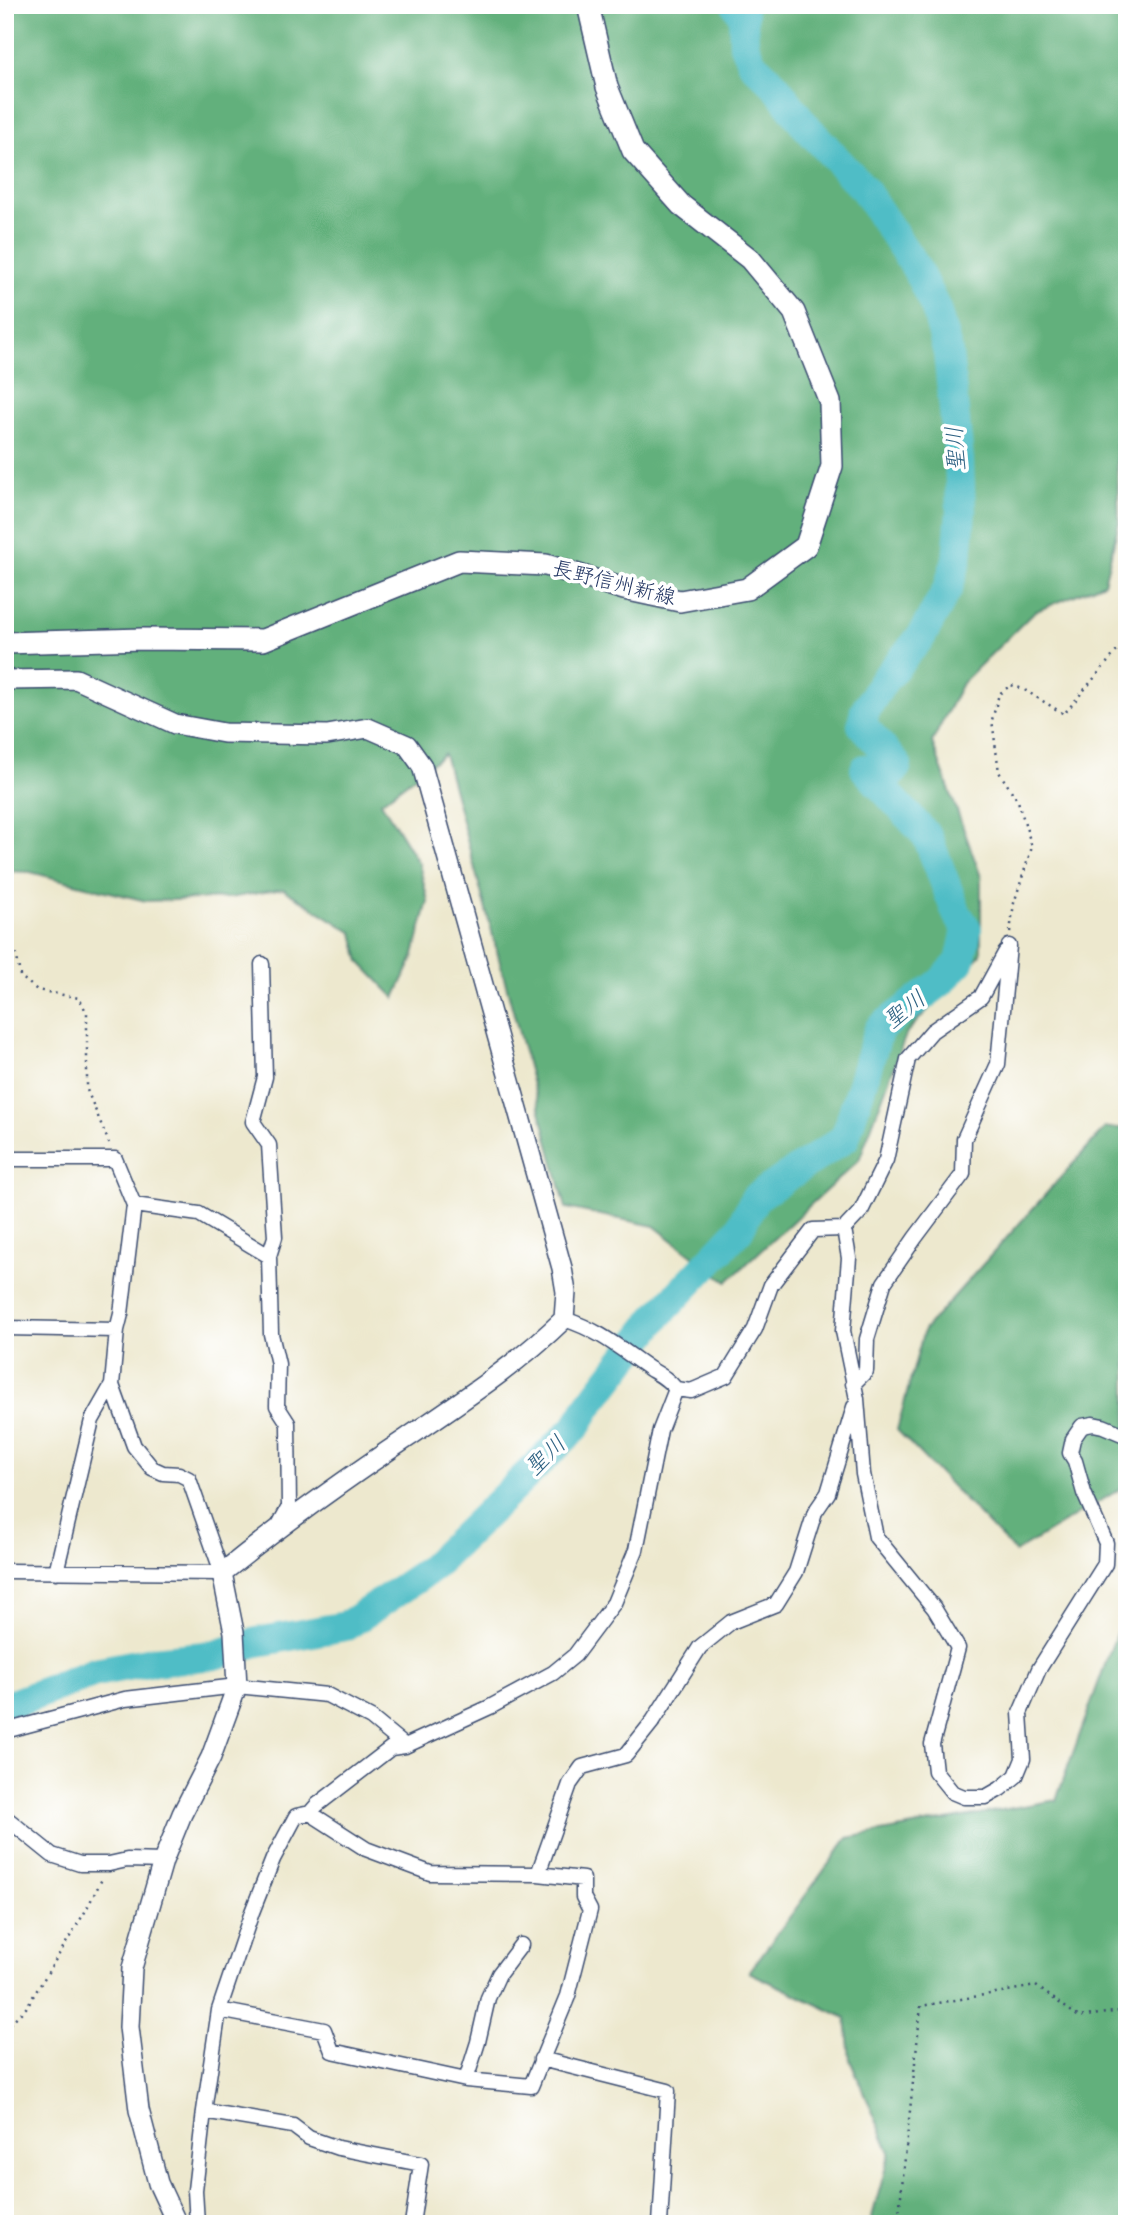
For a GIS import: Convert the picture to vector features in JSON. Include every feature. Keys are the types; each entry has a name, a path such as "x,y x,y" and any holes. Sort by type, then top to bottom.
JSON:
{"main road":[{"name":"長野信州新線","path":"5,643 142,639 263,640 460,561 546,565 624,589 680,601 747,589 806,546 832,466 830,402 794,312 750,259 681,205 633,151 607,88 589,5"}],"street":[{"path":"5,680 76,679 175,724 224,733 327,735 368,728 407,745 422,766 510,1075 562,1268 566,1292 564,1319 540,1343 279,1527 222,1573 5,1571"},
{"path":"564,1319 612,1340 668,1380 676,1389 691,1391 726,1376 755,1329 771,1285 786,1262 813,1230 844,1230 861,1211 886,1160 908,1059 932,1031 981,997 1009,946"},
{"path":"853,1384 866,1371 867,1339 884,1283 963,1174 964,1139 998,1064 1009,946"},
{"path":"262,964 265,1077 253,1122 269,1145 275,1237 269,1256 271,1334 278,1364 277,1406 288,1423 289,1507 279,1527"},
{"path":"5,1158 116,1159 134,1205 111,1385 92,1420 56,1572"},
{"path":"134,1205 199,1214 269,1256"},
{"path":"844,1230 849,1258 843,1331 857,1399 863,1474 876,1537 934,1608 958,1648 932,1744 936,1771 951,1792 964,1797 986,1797 1016,1776 1023,1759 1020,1713 1039,1669 1105,1564 1106,1543 1070,1453 1073,1439 1082,1426 1093,1424 1127,1436"},
{"path":"5,1328 117,1330"},
{"path":"111,1385 134,1446 145,1462 163,1473 179,1474 189,1479 222,1573 234,1632 237,1678 211,1756 182,1814 163,1861 132,1968 129,2027 142,2122 158,2183 177,2224"},
{"path":"197,2224 195,2190 219,2010 252,1912 296,1816 310,1813 390,1748 405,1746 490,1707 553,1672 575,1655 614,1604 636,1550 660,1430 676,1389"},
{"path":"538,1874 570,1784 582,1767 626,1755 653,1721 700,1647 732,1622 776,1604 796,1572 816,1512 828,1493 857,1399"},
{"path":"5,1731 125,1699 237,1678 327,1695 371,1717 405,1746"},
{"path":"219,2010 324,2030 332,2051 466,2080 531,2086 569,1996 590,1910 583,1897 583,1879 538,1874 430,1873 366,1849 310,1813"},
{"path":"5,1817 52,1855 80,1864 109,1864 127,1860 163,1861"},
{"path":"466,2080 488,1998 499,1974 521,1945"},
{"path":"541,2059 668,2091 660,2224"},
{"path":"204,2111 293,2126 309,2138 338,2148 421,2164 412,2224"}],"path":[{"path":"1127,584 1123,584 1127,612"},
{"path":"1009,946 1014,903 1032,847 1018,801 999,772 992,720 999,694 1011,685 1023,689 1064,714 1127,639"},
{"path":"5,947 16,951 20,976 37,990 79,998 87,1013 87,1090 116,1159"},
{"path":"5,2028 26,2008 85,1912 109,1864"},
{"path":"898,2224 921,2006 1036,1986 1079,2017 1127,2010"}],"green space":[{"path":"5,5 1127,5 1127,404 1116,430 1119,522 1104,583 1034,612 962,683 932,742 981,877 981,954 907,1032 859,1160 727,1282 654,1226 566,1208 444,754 381,802 419,864 428,901 413,958 395,998 360,962 353,933 283,889 229,898 146,901 30,872 5,871"},
{"path":"1105,1128 1127,1128 1127,1485 1015,1552 897,1430 924,1330"},
{"path":"1127,1604 1127,2224 870,2224 890,2152 850,2060 846,2018 749,1972 848,1838 1056,1800"}],"waterway":[{"name":"聖川","path":"5,1707 95,1672 153,1661 215,1655 257,1642 346,1626 429,1570 576,1427 590,1404 656,1318 739,1230 755,1198 845,1138 879,1029 940,983 960,962 967,929 957,914 927,836 865,769 894,771 897,765 862,725 865,710 884,680 921,637 948,588 957,559 961,511 959,459 948,353 936,309 916,268 864,189 804,124 775,85 752,63 744,45 743,16 736,5"}]}
